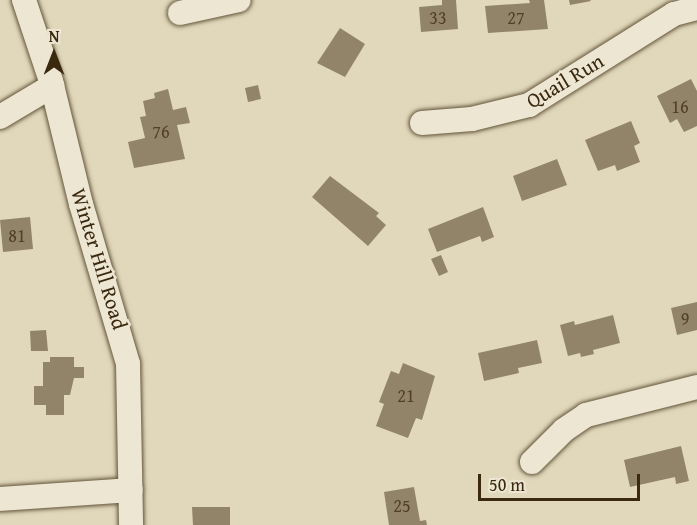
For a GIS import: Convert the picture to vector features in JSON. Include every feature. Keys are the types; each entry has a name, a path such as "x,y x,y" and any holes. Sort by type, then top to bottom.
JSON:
{"street":[{"name":"Winter Hill Road","path":"24,0 52,86 81,204 128,364 131,525"},
{"path":"180,13 239,0"},
{"name":"Quail Run","path":"422,123 472,119 529,105 674,14 697,8"},
{"path":"0,117 52,86"},
{"path":"532,462 564,430 586,415 697,387"},
{"path":"0,499 131,490"}],"building":[{"path":"442,0 456,0 458,29 421,32 419,7 442,5"},
{"path":"529,0 544,0 548,29 488,33 485,6 530,3"},
{"path":"569,0 590,0 591,1 570,5"},
{"path":"340,28 365,44 345,77 317,63"},
{"path":"691,79 697,91 697,126 684,132 677,119 670,123 657,96"},
{"path":"258,85 261,99 248,102 245,88"},
{"path":"168,89 173,110 186,107 190,123 177,125 185,159 134,168 128,142 145,138 140,117 146,116 143,101 155,98 154,93"},
{"path":"631,121 640,143 634,146 640,162 617,171 615,165 598,171 585,140"},
{"path":"557,159 567,185 522,201 513,176"},
{"path":"330,176 379,213 376,216 386,225 368,246 312,197"},
{"path":"483,207 494,237 482,242 480,236 437,252 428,229"},
{"path":"30,217 33,249 3,252 0,220"},
{"path":"441,255 448,272 439,276 431,259"},
{"path":"697,302 697,330 677,335 671,308"},
{"path":"613,315 620,343 593,350 594,354 581,357 580,353 568,356 560,325 574,321 575,325"},
{"path":"46,330 48,351 31,351 30,331"},
{"path":"537,340 542,363 518,368 519,373 484,381 478,353"},
{"path":"50,357 74,357 74,367 84,367 84,378 74,378 70,395 64,395 64,415 46,415 46,405 34,405 34,386 43,386 43,362 50,362"},
{"path":"403,363 435,376 422,420 416,418 408,438 376,426 384,404 379,402 391,371 399,374"},
{"path":"681,446 689,481 676,484 675,477 630,487 624,460"},
{"path":"414,487 420,521 426,520 427,525 389,525 384,492"},
{"path":"192,507 230,507 230,525 193,525"}]}
